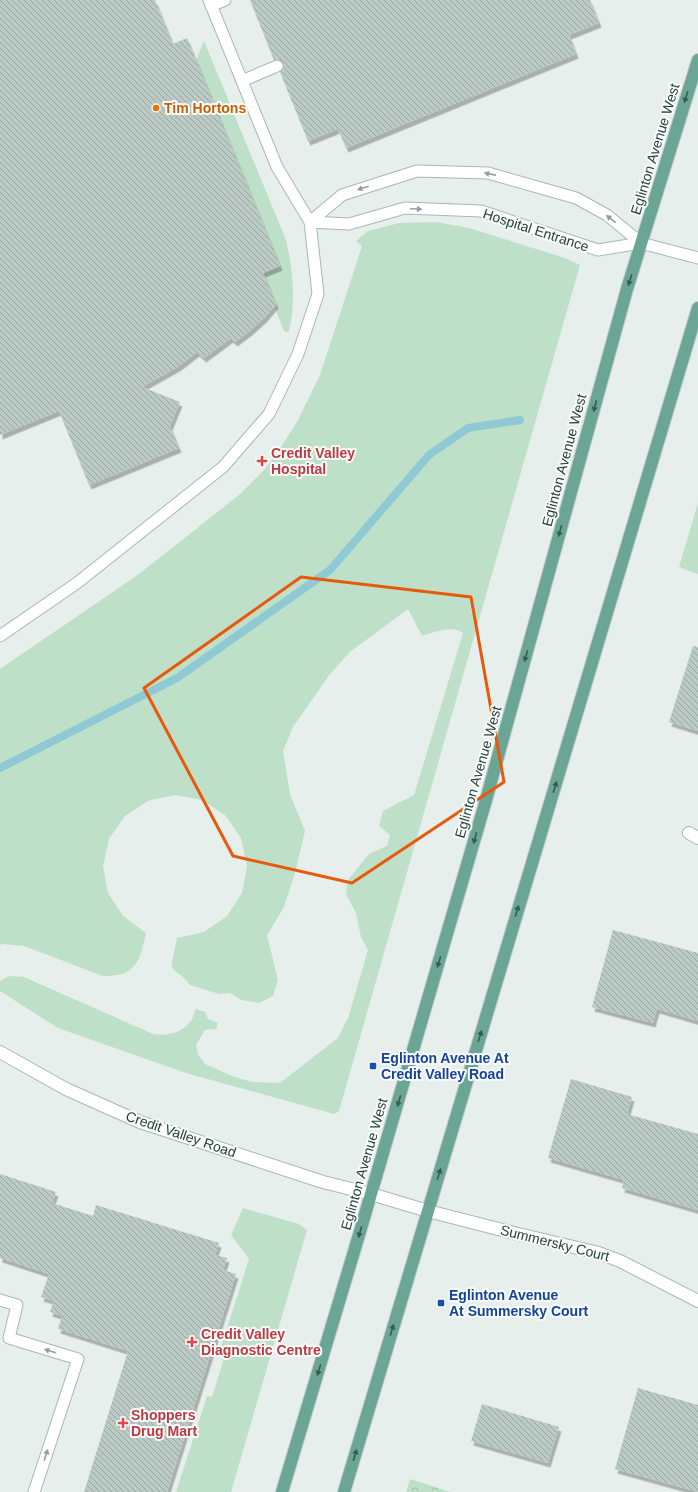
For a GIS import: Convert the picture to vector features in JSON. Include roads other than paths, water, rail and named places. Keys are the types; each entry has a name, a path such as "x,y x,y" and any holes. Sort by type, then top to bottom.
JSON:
{"main road":[{"name":"Eglinton Avenue West","path":"282,1492 486,800 627,289 698,60"},
{"path":"344,1492 698,308"}],"street":[{"name":"Credit Valley Road","path":"0,1052 66,1089 140,1122 316,1180 428,1211"},
{"name":"Summersky Court","path":"428,1211 599,1253 620,1261 698,1301"}],"lane":[{"path":"0,636 78,583 223,467 269,414 298,354 318,294 310,222 277,167 210,3 225,0"},
{"path":"242,81 277,66"},
{"path":"310,222 342,195 417,171 488,173 576,198 607,215 641,243 698,258"},
{"name":"Hospital Entrance","path":"310,222 349,224 405,208 480,211 598,250 641,243"},
{"path":"0,1300 17,1305 9,1338 78,1359 34,1492"}],"waterway":[{"path":"0,768 177,678 330,570 429,455 468,428 520,420"}],"place":[{"name":"Tim Hortons","path":"156,108"},
{"name":"Credit Valley Hospital","path":"262,461"},
{"name":"Eglinton Avenue At Credit Valley Road","path":"373,1066"},
{"name":"Eglinton Avenue At Summersky Court","path":"441,1303"},
{"name":"Credit Valley Diagnostic Centre","path":"192,1342"},
{"name":"Shoppers Drug Mart","path":"123,1423"}]}
